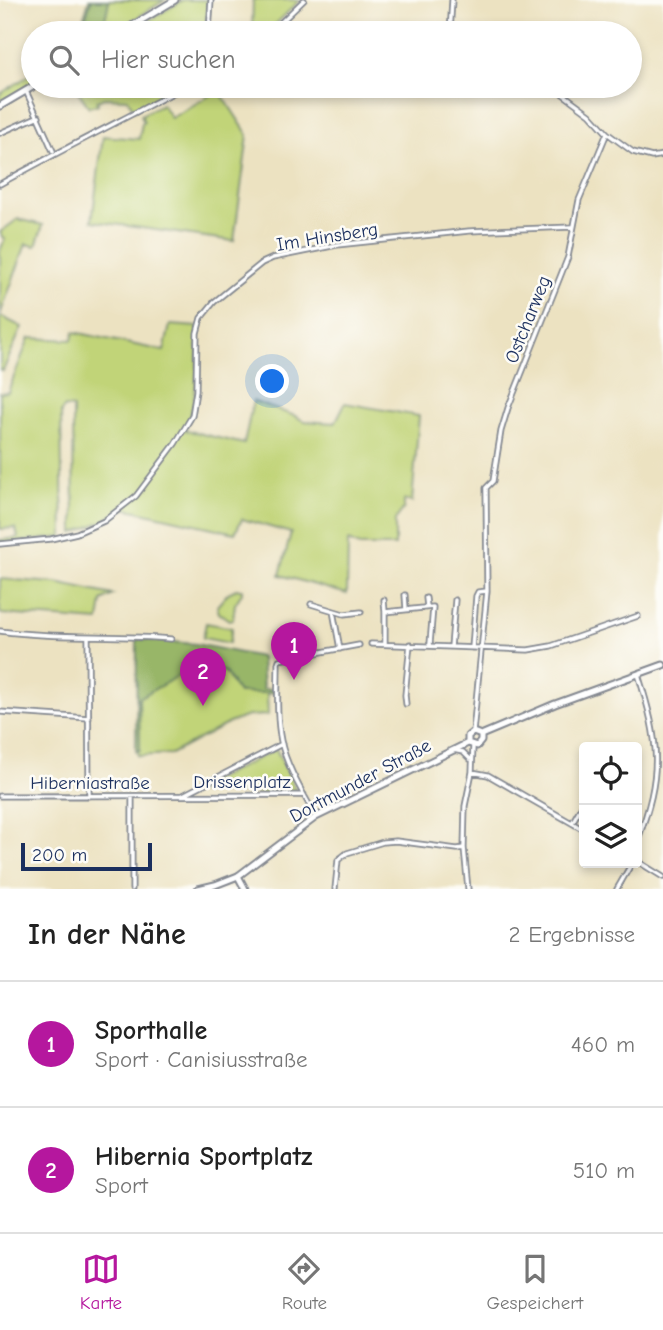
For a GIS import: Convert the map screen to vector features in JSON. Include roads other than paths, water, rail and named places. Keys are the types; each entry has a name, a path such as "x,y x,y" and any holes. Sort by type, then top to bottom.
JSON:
{"main road":[{"path":"140,21 175,0"},
{"path":"0,106 21,93"},
{"name":"Dortmunder Straße","path":"198,889 233,879 316,817 452,750 480,743 481,736 663,665"},
{"path":"471,744 468,736 473,732 481,736"},
{"path":"238,876 245,889"}],"street":[{"path":"210,21 211,0"},
{"path":"282,21 304,0"},
{"path":"451,21 452,0"},
{"path":"30,98 52,151"},
{"path":"0,184 53,153 163,98"},
{"path":"568,98 590,114 607,133 640,155 663,155"},
{"path":"0,133 39,116"},
{"name":"Ostcharweg","path":"473,732 487,591 486,488 493,481 501,431 508,408 571,250 572,227 583,187 607,133"},
{"name":"Im Hinsberg","path":"0,544 51,539 77,533 104,521 136,496 175,444 192,416 196,391 197,333 201,318 214,302 262,263 337,245 469,231 572,227"},
{"name":"Ostcharweg","path":"471,648 476,593 487,591"},
{"path":"405,595 406,609"},
{"path":"426,598 427,607"},
{"path":"384,600 385,643"},
{"path":"451,647 456,600"},
{"path":"311,604 344,614 361,612"},
{"path":"385,612 433,607 430,645"},
{"path":"334,611 340,649"},
{"path":"371,644 528,650 551,646 638,616"},
{"path":"0,631 59,637 136,636 171,639"},
{"path":"88,637 89,796"},
{"path":"406,704 410,644"},
{"path":"282,744 279,723 279,660 359,645"},
{"path":"637,673 660,744 659,790"},
{"path":"0,712 89,719"},
{"name":"Drissenplatz","path":"181,796 282,744 316,817"},
{"path":"468,889 464,848 465,806 472,772 471,744"},
{"path":"452,750 463,752 472,761"},
{"path":"472,772 488,775 579,827"},
{"name":"Drissenplatz","path":"181,796 304,795"},
{"name":"Hiberniastraße","path":"0,796 181,796"},
{"path":"132,796 132,889"},
{"path":"642,831 657,799"},
{"path":"572,823 581,805"},
{"path":"335,889 338,860 347,853 370,844 396,841 464,848"},
{"path":"642,864 663,877"},
{"path":"617,889 629,868"}],"place":[{"name":"Sporthalle","path":"294,680"},
{"name":"Hibernia Sportplatz","path":"203,706"}]}
